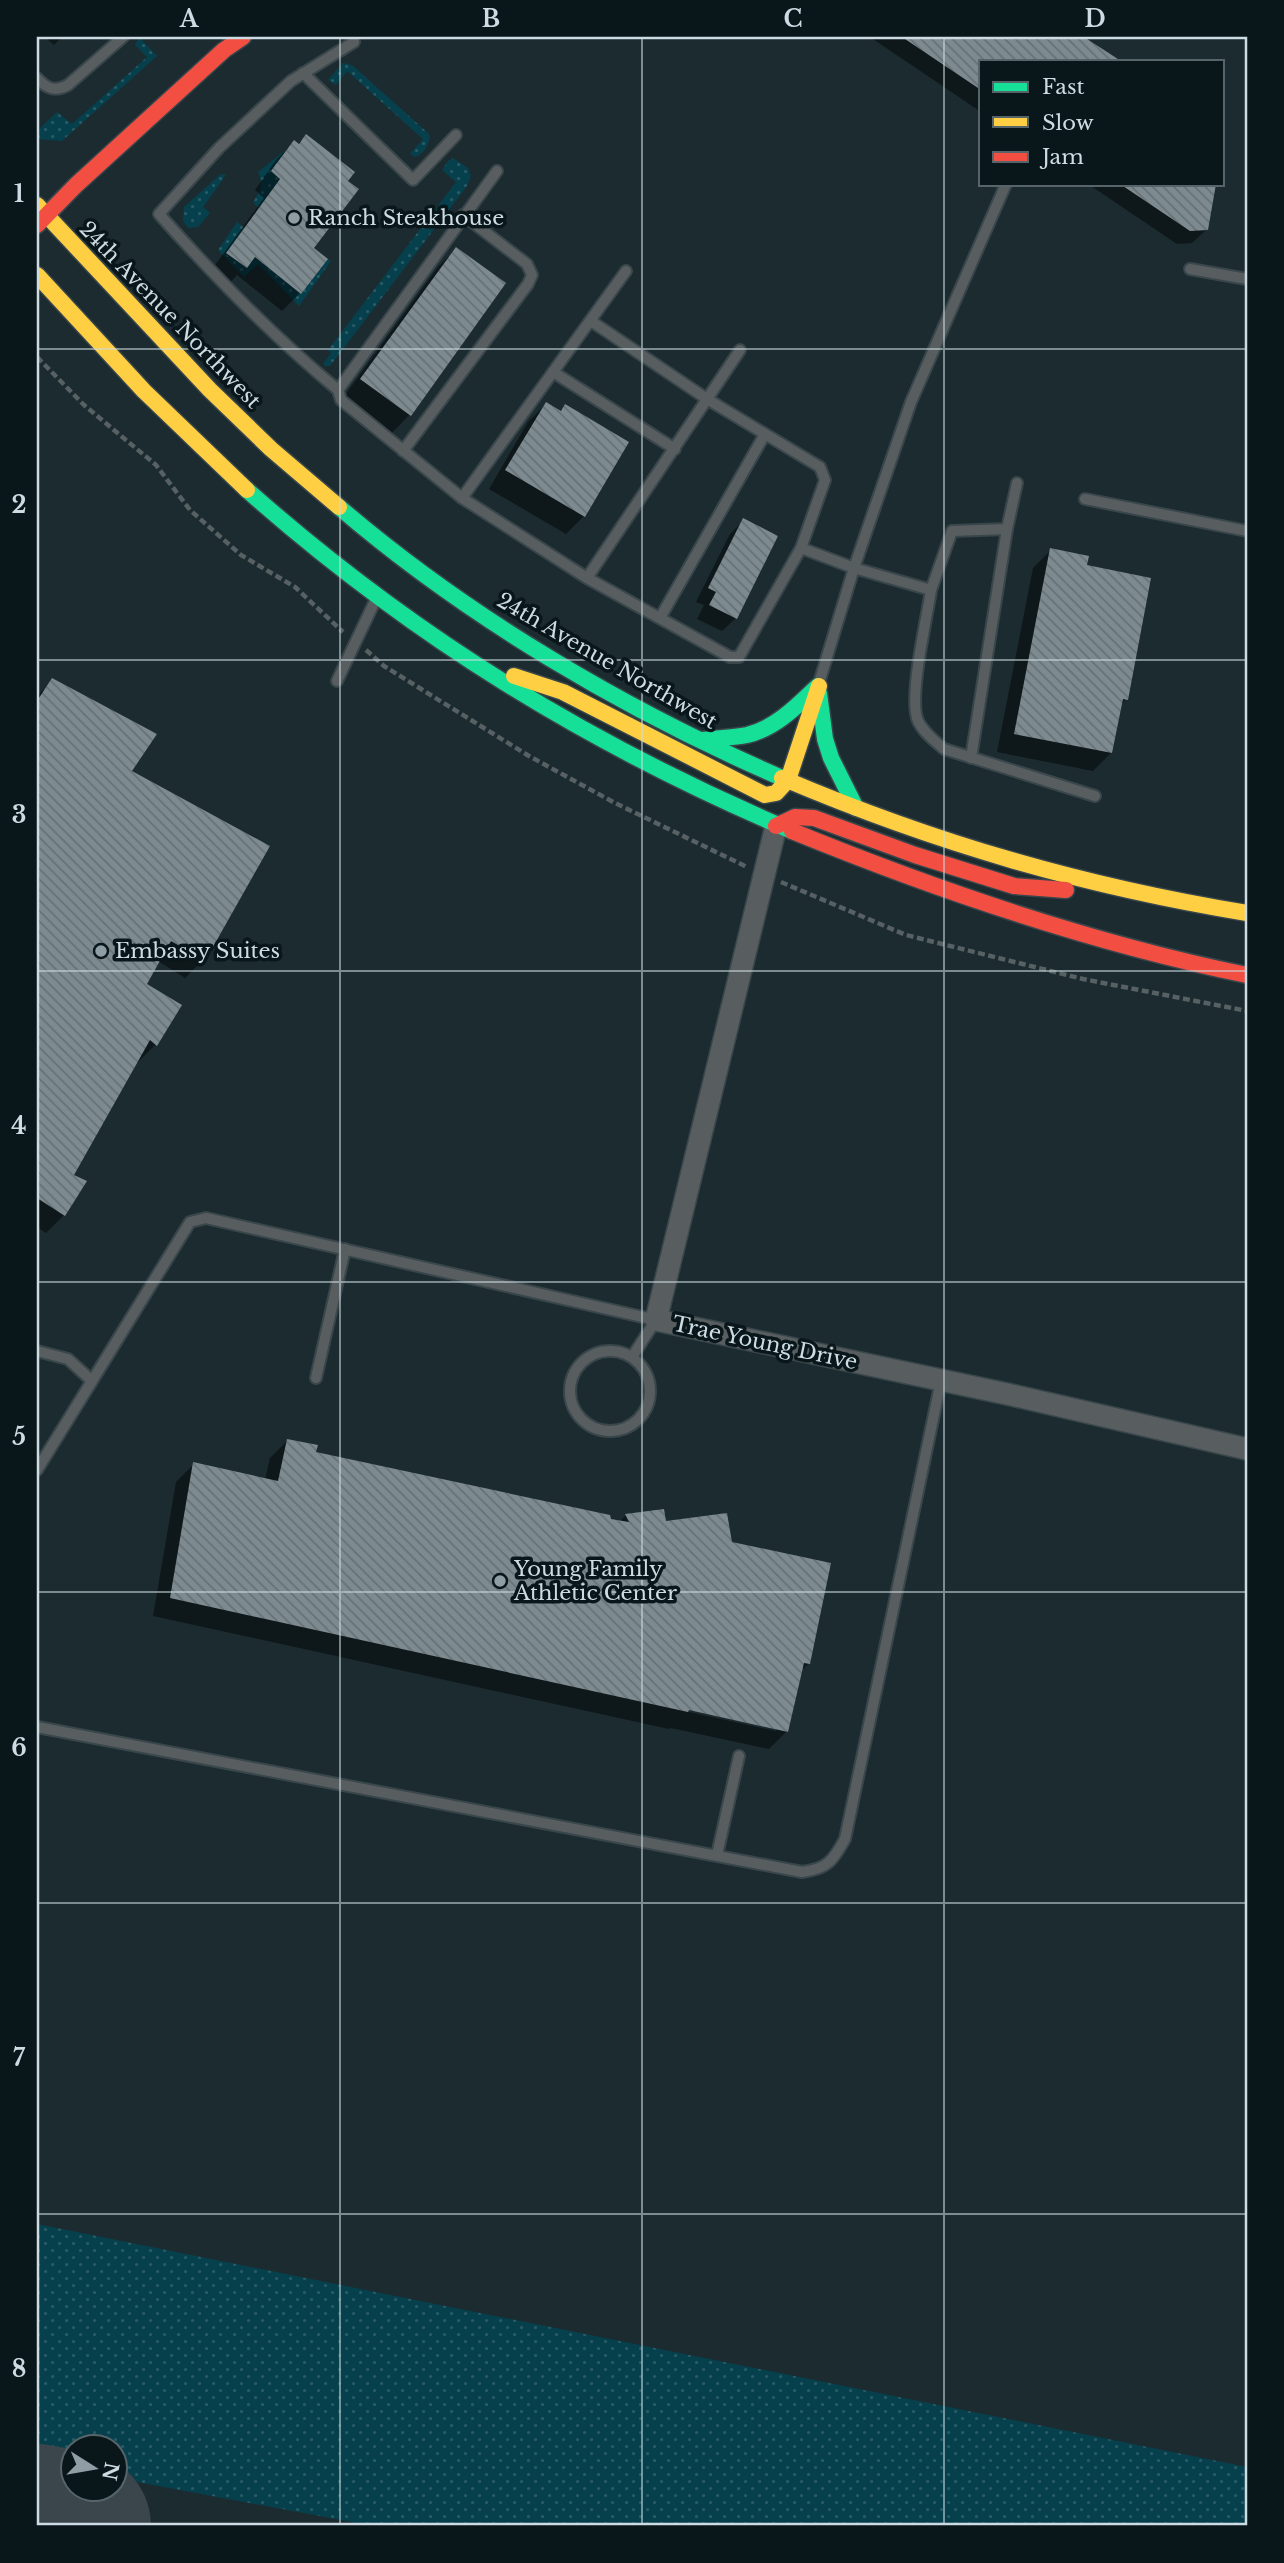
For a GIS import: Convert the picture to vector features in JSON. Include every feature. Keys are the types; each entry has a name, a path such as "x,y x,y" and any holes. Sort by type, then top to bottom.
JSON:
{"main road":[{"path":"40,215 224,50 243,37"},
{"name":"24th Avenue Northwest","path":"40,215 273,451 352,517 486,616 564,665 700,740 856,808 978,852 1064,876 1247,913"},
{"path":"37,275 179,428 255,498 377,596 528,699 703,793 840,852 1026,918 1129,949 1247,975"},
{"path":"470,661 563,692 744,786 765,794 776,793 788,780 819,686"},
{"path":"700,740 746,736 763,730 786,715 819,686"},
{"path":"819,686 825,739 831,758 856,808"},
{"path":"776,826 795,817 814,818 915,855 1014,886 1143,894"}],"street":[{"name":"Trae Young Drive","path":"776,826 656,1320 1247,1449"}],"lane":[{"path":"37,78 48,88 60,90 123,37"},
{"path":"354,42 291,80 219,148 159,214 207,268 289,349 338,390 341,400 462,498 587,578 730,657 739,657 801,548 825,480 824,473 820,467 707,400 591,321"},
{"path":"303,73 413,180 456,135"},
{"path":"338,390 497,171"},
{"path":"819,686 854,568 911,402 1005,186"},
{"path":"402,451 528,284 532,275 527,264 463,215"},
{"path":"1190,269 1247,279"},
{"path":"462,498 626,271"},
{"path":"587,578 740,350"},
{"path":"553,372 675,449"},
{"path":"660,618 765,434"},
{"path":"971,758 1007,529 1017,483"},
{"path":"1085,499 1247,531"},
{"path":"1007,529 952,531 931,590 914,699 918,720 928,735 944,749 1095,796"},
{"path":"801,548 854,568 931,590"},
{"path":"337,681 377,596"},
{"path":"37,1470 190,1222 206,1218 656,1320 632,1357"},
{"path":"316,1378 345,1249"},
{"path":"615,1350 632,1357 647,1374 650,1400 645,1412 625,1429 612,1432 600,1431 587,1425 571,1404 569,1391 578,1365 601,1351 615,1350"},
{"path":"37,1351 68,1359 92,1381"},
{"path":"37,1727 802,1872 817,1870 834,1860 845,1839 941,1381"},
{"path":"717,1855 739,1756"}],"shaded area":[{"path":"139,37 157,56 62,141 37,139 37,127 39,129 57,112 72,124 147,57 135,45"},
{"path":"343,63 352,65 429,134 428,145 421,154 415,157 410,154 423,139 347,71 336,85 328,80"},
{"path":"287,149 272,171 280,179 259,208 253,202 260,188 258,172"},
{"path":"453,158 468,168 471,176 467,186 330,366 325,366 323,364 331,353 328,350 456,182 442,170"},
{"path":"221,174 226,175 203,207 210,213 198,227 188,228 183,221 184,207"},
{"path":"237,222 245,228 226,254 247,268 255,257 301,294 328,259 331,261 299,306 258,264 244,277 218,250"},
{"path":"37,2224 1247,2467 1247,2526 373,2526 130,2481 130,2434 60,2434 60,2467 37,2463"}],"building":[{"path":"902,37 1084,37 1119,60 979,60 979,89"},
{"name":"Ranch Steakhouse","path":"306,134 355,172 348,181 359,189 314,248 328,259 301,294 255,257 247,268 226,253 280,179 271,171 294,140 299,144"},
{"path":"1123,186 1216,186 1208,230 1190,231"},
{"path":"456,247 506,283 411,416 360,379"},
{"path":"546,402 561,411 565,404 629,442 585,517 505,470"},
{"path":"743,518 778,536 737,619 709,605 716,592 708,588"},
{"path":"1050,548 1089,556 1087,565 1151,578 1128,700 1123,699 1112,753 1014,734"},
{"name":"Embassy Suites","path":"52,678 157,734 132,771 270,846 205,961 171,941 147,984 182,1005 157,1046 150,1040 74,1175 87,1181 65,1216 37,1198 37,701"},
{"name":"Young Family Athletic Center","path":"287,1439 318,1445 316,1452 610,1515 611,1519 629,1522 625,1514 664,1509 666,1521 727,1513 732,1542 831,1563 810,1664 804,1663 788,1732 170,1598 193,1462 278,1481"}],"runway":[{"path":"37,2519 76,2526"}],"traffic: fast":[{"path":"247,490 374,593 505,683 644,762 792,831"},
{"path":"339,507 440,586 550,659 665,723 782,778"},
{"path":"703,740 758,732 786,715 818,686"},
{"path":"819,693 825,739 831,758 856,808"}],"traffic: slow":[{"path":"37,205 210,390 271,449 339,507"},
{"path":"37,275 144,391 247,490"},
{"path":"514,676 563,692 765,795 776,793 788,780 819,686"},
{"path":"782,778 896,823 1010,860 1127,890 1247,913"}],"traffic: jam":[{"path":"37,225 76,185 224,50 243,37"},
{"path":"776,826 795,817 814,818 915,855 1014,886 1066,890"},
{"path":"792,831 1016,914 1131,947 1247,975"}],"place":[{"name":"Ranch Steakhouse","path":"294,218"},
{"name":"Embassy Suites","path":"101,951"},
{"name":"Young Family Athletic Center","path":"500,1581"}]}
